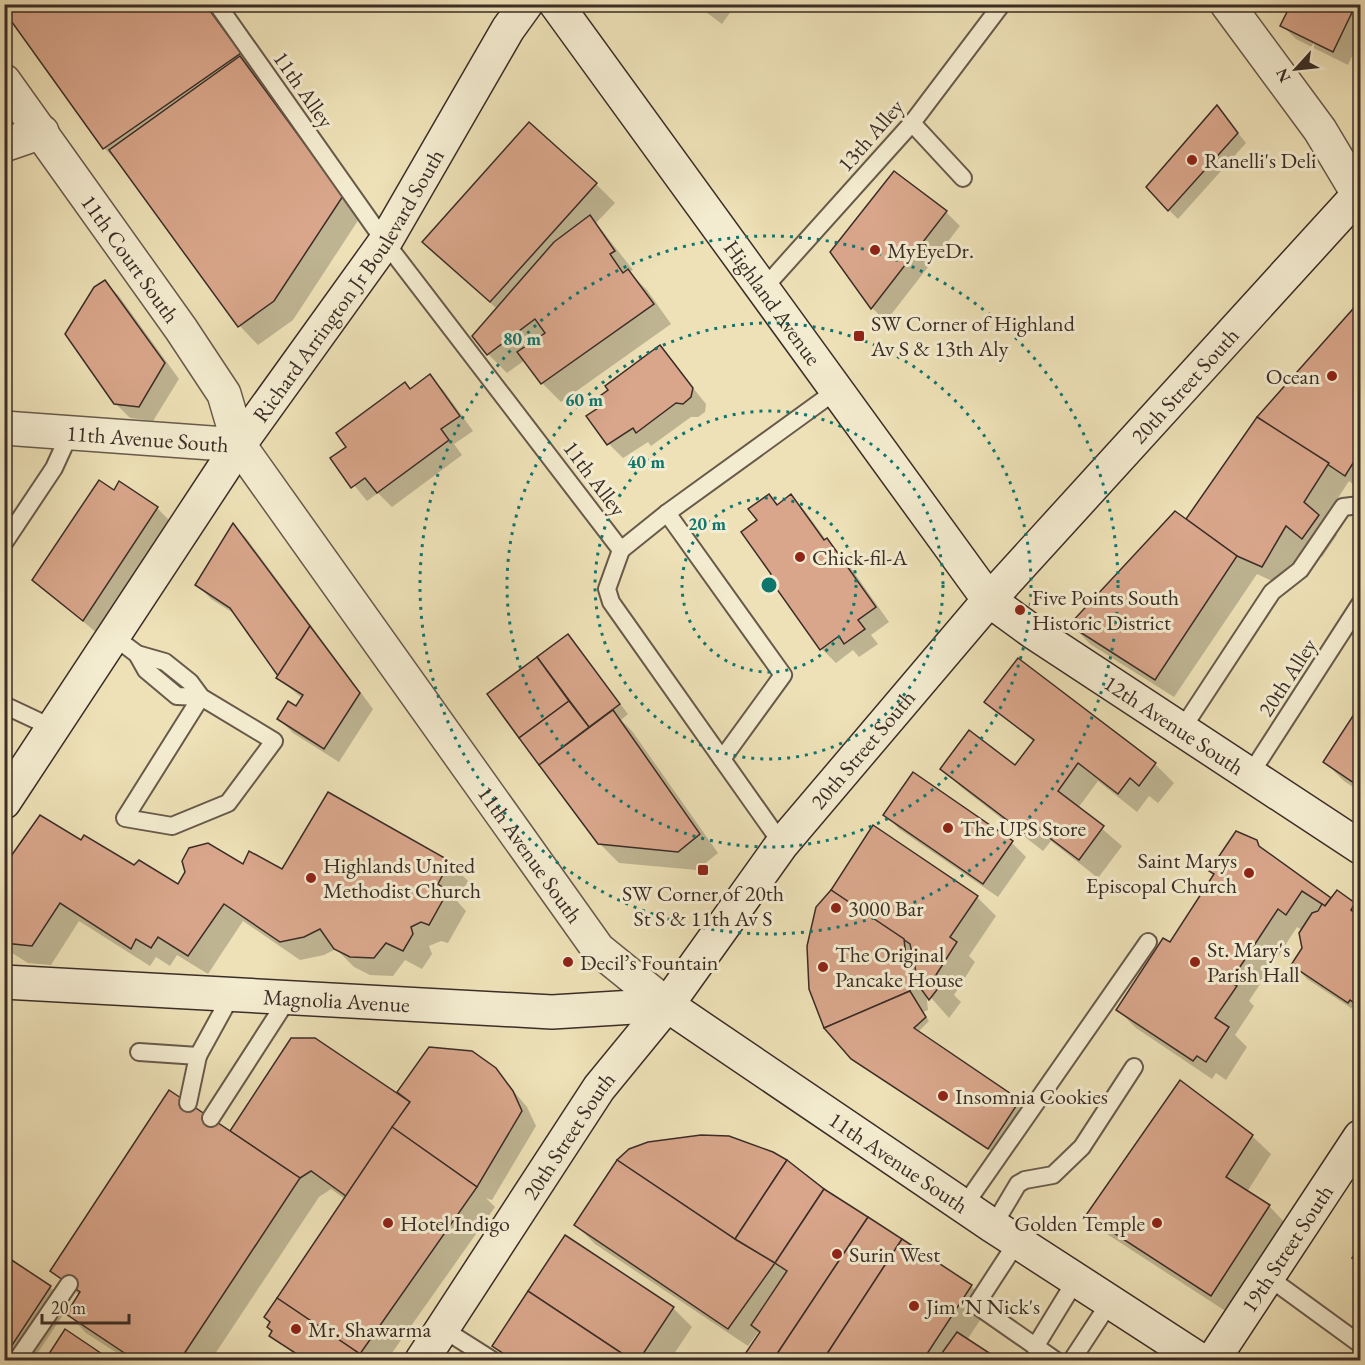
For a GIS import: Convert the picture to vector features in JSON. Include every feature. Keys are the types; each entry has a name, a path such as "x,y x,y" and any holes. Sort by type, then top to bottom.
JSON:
{"street":[{"name":"Richard Arrington Jr Boulevard South","path":"4,802 53,728 125,645 239,445 385,242 508,29 526,4"},
{"name":"Highland Avenue","path":"556,4 989,600"},
{"path":"1227,4 1320,130 1360,192"},
{"name":"11th Court South","path":"4,81 224,394 239,445"},
{"path":"4,145 42,132"},
{"name":"20th Street South","path":"422,1360 599,1088 667,1005 782,844 989,600 1360,192"},
{"name":"11th Avenue South","path":"4,428 239,445 598,949 667,1005 1005,1234 1200,1360"},
{"name":"12th Avenue South","path":"989,600 1033,632 1251,773 1360,847"},
{"name":"Magnolia Avenue","path":"4,982 552,1012 667,1005"},
{"name":"19th Street South","path":"1213,1360 1268,1277 1356,1155"}],"lane":[{"name":"11th Alley","path":"217,4 385,242 621,550 607,589 611,602 782,844"},
{"name":"13th Alley","path":"763,289 912,123 1002,4"},
{"path":"912,123 963,178"},
{"path":"621,550 667,513 837,390"},
{"path":"4,543 54,468 70,433"},
{"path":"1182,729 1272,592 1300,570 1342,507 1360,505"},
{"path":"667,513 783,675 722,759"},
{"name":"20th Alley","path":"1251,773 1360,604"},
{"path":"125,645 165,662 190,681 201,697 274,741 228,802 172,826 125,818 201,697"},
{"path":"4,705 53,728"},
{"path":"964,1206 1148,942"},
{"path":"188,1103 198,1056 232,994"},
{"path":"211,1118 289,997"},
{"path":"139,1052 198,1056"},
{"path":"1055,1360 976,1305 1005,1234 1018,1184 1025,1180 1053,1175 1082,1147 1134,1067"},
{"path":"1268,1277 1360,1344"},
{"path":"1035,1347 1076,1280"},
{"path":"17,1360 69,1284"},
{"path":"1072,1360 1110,1302"},
{"path":"443,1329 492,1360"}],"building":[{"path":"4,4 205,4 241,53 103,149 4,11"},
{"path":"1291,4 1356,4 1333,52 1280,26"},
{"path":"240,56 343,196 274,301 238,327 109,150"},
{"name":"Ranelli's Deli","path":"1217,105 1238,133 1168,211 1146,187"},
{"path":"529,122 597,183 490,302 422,242"},
{"path":"894,171 947,211 871,309 830,252"},
{"path":"590,215 615,251 610,254 623,273 628,269 654,304 541,384 517,352 545,333 535,319 487,355 472,336 554,242"},
{"path":"105,280 165,363 139,407 114,404 65,334 94,287"},
{"path":"1360,301 1360,452 1345,476 1257,417"},
{"path":"660,345 693,388 691,397 683,404 676,403 636,433 633,428 607,445 586,416 598,408 593,401 608,390 605,386"},
{"path":"430,374 460,416 441,429 449,440 377,493 365,478 351,488 330,458 346,447 336,433 405,382 410,389"},
{"path":"1257,417 1329,463 1304,502 1319,515 1302,539 1286,526 1262,567 1237,556 1186,519"},
{"path":"99,480 114,490 119,481 158,507 83,621 32,580"},
{"name":"Chick-fil-A","path":"769,494 777,505 791,494 824,540 827,538 876,607 858,620 865,629 844,644 839,636 820,650 769,578 771,574 741,532 757,520 748,509"},
{"path":"1175,511 1237,556 1155,680 1069,625"},
{"path":"233,523 310,626 278,676 230,608 195,585"},
{"path":"310,626 360,693 324,749 277,719 288,701 296,706 303,695 276,678"},
{"path":"568,634 620,704 589,727 537,657"},
{"path":"537,657 569,701 519,738 487,694"},
{"path":"1018,658 1156,763 1139,786 1130,778 1118,794 1078,763 1058,791 1104,826 1079,860 1031,824 1024,833 940,769 969,730 1015,765 1034,740 984,702"},
{"path":"569,701 589,727 539,765 519,738"},
{"path":"1360,705 1360,787 1323,762"},
{"path":"613,710 700,834 678,852 598,844 539,765"},
{"name":"The UPS Store","path":"913,772 1013,841 983,884 883,815"},
{"name":"Highlands United Methodist Church","path":"328,792 450,861 438,884 448,891 429,925 421,922 411,927 413,934 403,951 386,943 374,958 350,957 334,949 320,929 304,937 280,942 224,904 188,956 158,937 151,948 136,939 131,949 60,903 32,946 4,943 4,866 40,815 81,840 84,835 134,865 139,860 178,884 185,872 182,861 189,848 208,843 243,864 249,851 282,869"},
{"path":"873,825 978,896 950,937 957,942 936,975 943,982 929,1000 919,986 910,944 831,890"},
{"name":"St. Mary's Parish Hall","path":"1236,831 1257,840 1259,846 1331,898 1325,906 1302,891 1286,915 1278,909 1230,982 1237,986 1215,1018 1229,1027 1206,1062 1197,1056 1193,1061 1116,1010 1163,938 1170,942 1214,874 1209,871"},
{"path":"831,890 904,939 910,991 824,1028 809,989 807,946 816,907"},
{"path":"1337,890 1355,903 1351,910 1360,917 1360,1007 1350,1000 1348,1003 1291,965 1302,948 1299,933 1312,913 1318,911 1322,904 1325,906"},
{"path":"910,991 926,1017 914,1028 1020,1100 988,1149 851,1059 824,1028"},
{"path":"291,1038 315,1038 410,1102 346,1196 311,1171 300,1178 230,1131"},
{"path":"429,1047 472,1051 496,1068 513,1091 522,1111 477,1187 392,1127 410,1102 397,1092"},
{"path":"1180,1080 1253,1135 1226,1177 1270,1205 1211,1296 1086,1215"},
{"path":"169,1090 300,1178 180,1360 135,1360 66,1314 80,1292 50,1271"},
{"path":"392,1127 477,1187 360,1354 277,1298"},
{"path":"701,1135 729,1136 773,1152 787,1160 735,1239 617,1160 629,1149 648,1142"},
{"path":"617,1160 775,1263 728,1329 574,1225"},
{"path":"787,1160 824,1189 775,1263 735,1239"},
{"path":"824,1189 868,1217 773,1360 760,1357 758,1360 741,1360 760,1332 751,1325 787,1271 775,1263"},
{"path":"868,1217 902,1239 823,1360 773,1360"},
{"path":"565,1235 674,1307 639,1360 632,1360 528,1291"},
{"path":"902,1239 972,1285 923,1360 823,1360"},
{"path":"1360,1245 1360,1263 1352,1258"},
{"path":"4,1255 51,1286 5,1356 4,1356"},
{"path":"528,1291 632,1360 513,1360 492,1346"},
{"name":"Mr. Shawarma","path":"277,1298 360,1354 356,1360 306,1360 269,1336 272,1331 267,1327 270,1322 264,1317"},
{"path":"65,1329 111,1360 45,1360"},
{"path":"957,1332 1000,1360 937,1360"}],"place":[{"name":"Ranelli's Deli","path":"1192,160"},
{"name":"MyEyeDr.","path":"875,250"},
{"name":"SW Corner of Highland Av S & 13th Aly","path":"859,336"},
{"name":"Ocean","path":"1332,376"},
{"name":"Chick-fil-A","path":"800,557"},
{"name":"Five Points South Historic District","path":"1020,610"},
{"name":"The UPS Store","path":"948,828"},
{"name":"SW Corner of 20th St S & 11th Av S","path":"703,870"},
{"name":"Saint Marys Episcopal Church","path":"1249,873"},
{"name":"Highlands United Methodist Church","path":"311,878"},
{"name":"3000 Bar","path":"836,908"},
{"name":"Decil’s Fountain","path":"568,962"},
{"name":"St. Mary's Parish Hall","path":"1195,962"},
{"name":"The Original Pancake House","path":"823,967"},
{"name":"Insomnia Cookies","path":"943,1096"},
{"name":"Hotel Indigo","path":"388,1223"},
{"name":"Golden Temple","path":"1157,1223"},
{"name":"Surin West","path":"837,1254"},
{"name":"Jim 'N Nick's","path":"914,1306"},
{"name":"Mr. Shawarma","path":"296,1329"}]}
